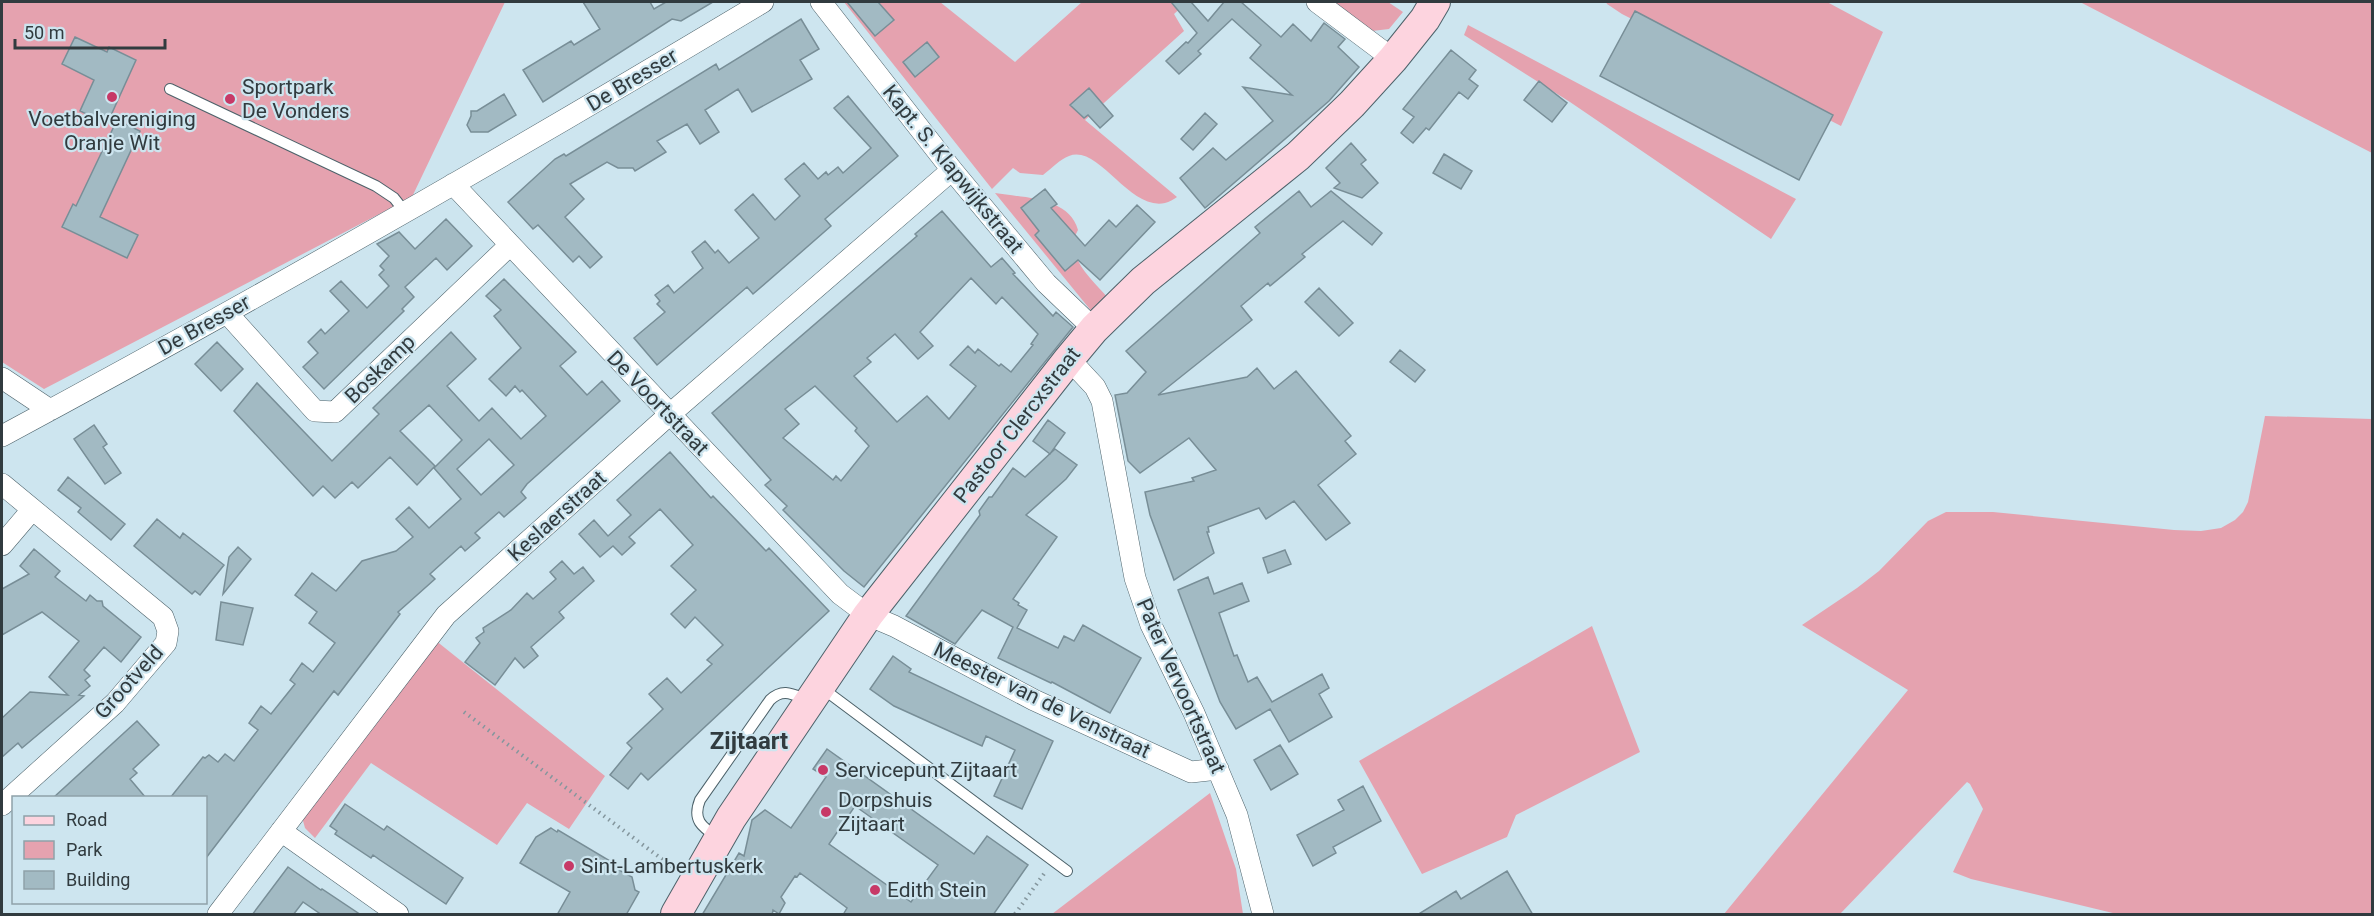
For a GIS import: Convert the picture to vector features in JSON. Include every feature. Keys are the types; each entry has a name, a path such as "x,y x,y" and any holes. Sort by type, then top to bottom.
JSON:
{"street":[{"name":"De Bresser","path":"2,436 405,212 764,2"},
{"name":"Kapt. S. Klapwijkstraat","path":"821,2 952,170 1046,283 1094,329"},
{"path":"1317,2 1393,59"},
{"name":"Pastoor Clercxstraat","path":"676,915 719,839 868,615 1069,359 1094,329 1143,281 1298,156 1352,104 1393,59 1425,19 1435,2"},
{"name":"Keslaerstraat","path":"218,915 446,615 669,415 952,170"},
{"name":"De Voortstraat","path":"453,184 509,246 840,594 868,615"},
{"name":"Boskamp","path":"226,313 315,411 335,412 509,246"},
{"name":"Pater Vervoortstraat","path":"1069,359 1095,387 1102,401 1135,578 1151,624 1238,815 1263,915"},
{"path":"2,378 50,410"},
{"name":"Grootveld","path":"2,484 31,511 163,617 168,631 166,644 115,704 12,796"},
{"path":"2,545 31,511"},
{"name":"Meester van de Venstraat","path":"868,615 894,626 1034,700 1191,772 1218,769"},
{"path":"281,831 398,915"}],"lane":[{"path":"170,89 376,186 394,198 405,212"},
{"path":"814,694 1067,871"}],"path":[{"path":"464,712 694,883"},
{"path":"1015,915 1053,861"}],"green space":[{"name":"Sportpark De Vonders","path":"2,2 505,2 412,197 44,389 2,362"},
{"path":"844,2 940,2 1015,62 1082,2 1187,2 1174,14 1184,31 1085,120 1177,197 1165,203 1152,203 1139,197 1092,159 1080,155 1066,157 1043,175 1020,173 1013,168 992,189"},
{"path":"1334,2 1388,2 1403,12 1389,29 1372,31"},
{"path":"1606,2 1827,2 1883,32 1841,126 1622,14"},
{"path":"2080,2 2372,2 2372,153"},
{"path":"1468,25 1796,199 1771,239 1570,102 1464,35"},
{"path":"995,193 1044,201 1065,211 1073,219 1078,230 1074,240 1077,258 1081,267 1108,298 1093,313"},
{"path":"2265,416 2372,419 2372,914 2117,914 1971,879 1953,872 1983,809 1967,782 1840,914 1724,914 1908,690 1802,625 1879,571 1928,521 1946,512 1993,512 2174,530 2201,531 2221,528 2235,520 2243,512 2248,502"},
{"path":"1592,626 1640,752 1516,815 1507,837 1422,874 1359,761"},
{"path":"435,640 605,776 569,829 527,803 497,845 371,763 315,838 305,828 302,817"},
{"path":"1210,793 1236,869 1243,914 1052,914"}],"building":[{"path":"583,2 650,2 654,9 666,2 713,2 681,21 672,19 543,102 523,70 571,41 574,45 600,29"},
{"path":"847,2 878,2 894,20 875,36"},
{"path":"1171,2 1191,2 1208,21 1224,2 1241,2 1281,37 1293,24 1311,41 1324,23 1345,39 1338,47 1359,67 1329,101 1205,208 1180,178 1213,148 1226,160 1273,121 1243,87 1292,95 1250,58 1261,45 1232,19 1198,51 1201,54 1179,74 1166,61 1197,33"},
{"path":"1635,11 1833,115 1799,180 1600,76"},
{"path":"801,19 819,49 800,60 812,79 752,112 738,89 705,110 719,132 700,144 687,124 657,141 666,152 635,171 633,168 618,168 607,162 570,184 584,199 565,217 602,257 590,268 579,256 573,262 538,225 533,229 508,202 555,159 564,154 566,156 716,64 719,70"},
{"path":"75,37 107,52 109,47 136,60 107,124 80,111 94,80 62,64"},
{"path":"927,42 939,57 915,77 903,62"},
{"path":"1451,50 1476,70 1469,79 1478,86 1468,99 1459,92 1429,130 1426,128 1413,143 1401,133 1414,117 1403,109"},
{"path":"1539,81 1567,103 1552,122 1524,100"},
{"path":"1089,88 1113,116 1100,128 1088,115 1084,118 1070,105"},
{"path":"504,94 516,115 488,132 471,132 467,125 471,111 477,111"},
{"path":"848,96 898,156 825,219 831,226 753,294 747,287 657,365 634,338 665,312 657,304 660,301 655,295 668,285 674,293 703,268 692,252 705,241 715,253 718,250 729,263 759,238 735,210 753,194 775,220 800,196 785,179 804,163 818,179 826,172 828,175 838,167 843,173 871,148 834,108"},
{"path":"1205,113 1217,124 1193,150 1181,139"},
{"path":"117,120 140,131 100,217 138,235 127,258 62,227 73,204 76,206"},
{"path":"1351,143 1366,160 1361,164 1378,183 1362,198 1334,188 1340,183 1326,168"},
{"path":"1444,154 1472,171 1461,189 1433,173"},
{"path":"1045,189 1057,204 1051,208 1085,246 1109,220 1116,227 1137,205 1155,222 1100,280 1078,260 1065,271 1035,235 1039,231 1021,208"},
{"path":"1299,191 1311,207 1331,191 1382,233 1372,245 1343,221 1302,254 1305,257 1270,286 1268,283 1241,306 1252,320 1158,395 1247,377 1257,368 1274,389 1296,371 1351,436 1345,441 1356,454 1318,485 1350,523 1326,540 1294,501 1266,519 1259,508 1208,527 1209,532 1207,532 1214,553 1174,580 1150,515 1145,492 1194,481 1192,478 1216,470 1189,438 1140,473 1128,461 1115,395 1127,393 1146,372 1126,351 1260,233 1255,227"},
{"path":"942,211 991,267 1002,258 1015,273 1013,274 1053,316 1056,312 1073,327 864,587 844,571 783,510 787,506 765,485 771,480 712,413 917,236 915,234","holes":["971,278 996,304 1002,297 1038,334 1031,344 1033,345 1011,372 1001,364 999,366 978,349 975,353 968,346 950,365 976,386 949,419 927,396 897,422 854,376 871,362 867,358 895,334 918,359 933,346 920,332","815,386 857,428 855,431 869,446 841,481 836,476 833,480 783,438 799,424 785,409"]},
{"path":"446,219 472,246 447,270 436,258 405,287 414,297 402,309 404,311 324,389 303,367 318,353 308,342 321,329 325,334 349,311 330,291 341,281 367,308 389,286 379,275 384,270 380,266 389,256 377,244 399,232 415,249"},
{"path":"504,279 576,352 560,366 587,395 602,381 620,401 527,484 521,492 526,498 504,517 499,512 475,533 480,538 465,551 461,546 430,574 435,579 398,612 400,614 338,695 334,691 207,857 207,796 172,796 203,757 209,755 218,762 225,754 234,761 258,730 249,723 261,706 271,714 295,684 290,680 302,663 313,672 335,643 309,623 317,612 295,595 312,573 336,591 362,561 396,551 413,537 396,519 409,507 429,528 461,499 434,468 462,440 429,405 400,431 435,466 417,485 390,457 358,488 352,482 335,498 323,486 313,496 234,411 257,383 332,461 379,414 373,408 451,332 476,359 447,386 479,421 492,408 521,439 546,416 522,390 520,392 515,386 506,396 489,379 521,348 494,316 501,310 486,296","holes":["489,439 514,465 481,495 457,469"]},
{"path":"1319,288 1353,323 1339,336 1305,302"},
{"path":"217,342 243,369 221,391 195,364"},
{"path":"1400,350 1425,370 1415,382 1390,362"},
{"path":"1048,420 1065,433 1050,454 1033,441"},
{"path":"94,425 107,444 103,447 121,473 105,484 74,439"},
{"path":"1055,449 1077,465 1066,479 1026,515 1057,537 1013,599 1027,610 1017,628 1058,648 1064,636 1074,641 1083,625 1141,658 1110,713 1052,682 998,658 1013,627 982,610 955,644 906,616 980,515 979,511 989,497 992,497 1013,468 1025,477"},
{"path":"670,452 711,498 713,496 766,551 769,548 829,611 648,780 641,773 628,789 610,775 632,748 627,743 663,709 649,694 667,678 681,693 712,664 707,660 723,645 695,617 685,628 671,614 696,590 671,566 693,545 660,509 629,537 635,543 622,555 613,546 600,557 579,534 594,520 608,536 631,515 617,500"},
{"path":"68,477 125,524 111,540 78,512 81,508 58,490"},
{"path":"157,519 180,538 183,533 224,565 200,595 195,591 192,594 134,546"},
{"path":"238,547 251,559 223,594 229,557"},
{"path":"34,549 60,571 55,577 86,601 90,595 97,601 102,601 103,606 141,637 121,662 104,647 84,670 90,676 85,680 90,686 79,695 84,696 22,748 18,743 2,757 2,718 30,692 68,695 49,677 79,641 42,612 2,635 2,589 29,574 20,566"},
{"path":"1285,550 1291,564 1268,573 1263,558"},
{"path":"562,561 574,574 583,567 594,581 559,612 564,618 531,647 538,656 524,668 515,658 495,685 465,662 480,643 476,638 484,632 483,628 511,610 527,593 533,599 556,579 550,572"},
{"path":"1208,577 1214,594 1242,583 1249,601 1219,613 1234,656 1237,655 1248,682 1257,677 1272,702 1322,674 1329,688 1319,694 1332,717 1289,742 1270,709 1236,729 1220,702 1178,590"},
{"path":"221,602 253,608 243,645 216,640"},
{"path":"893,656 911,669 909,672 1053,741 1022,809 994,796 1015,750 986,736 982,746 894,706 870,689"},
{"path":"137,721 159,745 133,769 137,773 130,779 144,796 55,796"},
{"path":"1280,745 1298,774 1271,790 1254,760"},
{"path":"827,749 974,854 987,836 1028,865 993,915 843,915 847,908 800,873 797,877 795,876 781,897 785,903 779,914 773,910 772,915 702,915 739,853 744,856 752,820 765,810 791,828 826,777 813,769","holes":["855,806 938,865 911,902 829,844"]},
{"path":"1363,786 1381,821 1333,847 1336,853 1313,866 1297,835 1344,810 1338,800"},
{"path":"345,804 384,830 387,826 463,878 446,904 373,855 371,858 335,834 337,831 330,826"},
{"name":"Sint-Lambertuskerk","path":"551,828 610,861 608,864 632,877 635,890 639,892 626,915 557,915 570,892 520,863 536,837"},
{"path":"288,867 361,915 322,915 303,902 293,915 252,915"},
{"path":"1507,871 1533,915 1417,915 1456,891 1461,899"}],"place":[{"name":"Voetbalvereniging Oranje Wit","path":"112,97"},
{"name":"Sportpark De Vonders","path":"230,99"},
{"name":"Servicepunt Zijtaart","path":"823,770"},
{"name":"Dorpshuis Zijtaart","path":"826,812"},
{"name":"Sint-Lambertuskerk","path":"569,866"},
{"name":"Edith Stein","path":"875,890"}],"district":[{"name":"Zijtaart","path":"749,741"}]}
